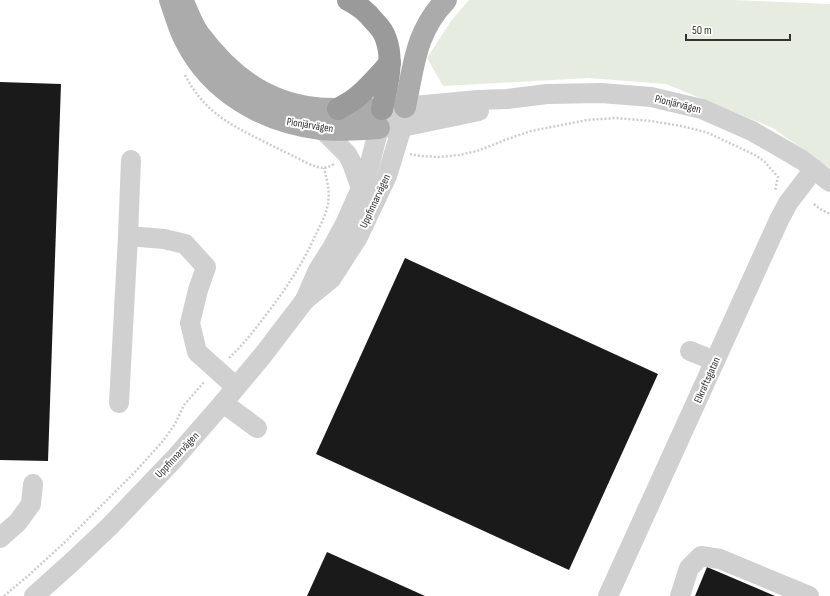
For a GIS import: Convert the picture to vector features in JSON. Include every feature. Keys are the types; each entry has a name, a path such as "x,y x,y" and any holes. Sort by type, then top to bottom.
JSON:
{"highway":[{"path":"348,0 372,17 386,38 390,63 381,119"},
{"path":"338,109 364,91 390,63"}],"main road":[{"name":"Pionjärvägen","path":"170,0 185,22 198,33 222,62 251,86 290,103 316,109 338,109 381,119"},
{"name":"Pionjärvägen","path":"182,0 185,22 184,40 207,74 239,101 281,120 322,129 381,119"},
{"path":"403,117 416,53 424,31 437,10 446,0"}],"street":[{"name":"Pionjärvägen","path":"381,119 403,117 478,100 507,99 547,94 601,93 651,97 702,109 752,131 802,160 830,182"},
{"name":"Uppfinnarvägen","path":"34,596 109,527 175,458 223,403 305,300 331,279 358,237 387,176 403,117"},
{"name":"Uppfinnarvägen","path":"305,300 318,270 345,224 361,188 369,167 381,119"},
{"path":"322,129 347,154 361,188"},
{"path":"119,403 131,160"},
{"name":"Elkraftsgatan","path":"608,596 779,220 788,203 814,169"},
{"path":"128,236 164,239 185,244 206,267 198,290 190,323 198,352 236,387"},
{"path":"690,351 715,361"},
{"path":"223,403 257,428"},
{"path":"0,538 18,522 31,504 33,484"},
{"path":"680,596 690,568 701,556 720,558 809,596"}],"path":[{"path":"395,151 420,156 440,157 459,155 477,151 531,131 588,120 616,118 651,120 706,132 755,155 764,161 778,177"},
{"path":"4,596 65,542 135,472 163,441 184,405 201,385 254,331 296,272 310,248 321,224 326,211 329,194 324,168 335,163 347,154"},
{"path":"814,204 830,214"}],"shaded area":[{"path":"470,0 730,0 830,4 830,169 773,128 666,84 589,78 443,86 427,58 451,21"}],"building":[{"path":"0,82 61,84 48,461 0,460"},
{"path":"405,258 658,374 569,570 316,454"},
{"path":"327,552 425,596 307,596"},
{"path":"707,567 775,596 695,596"}]}
